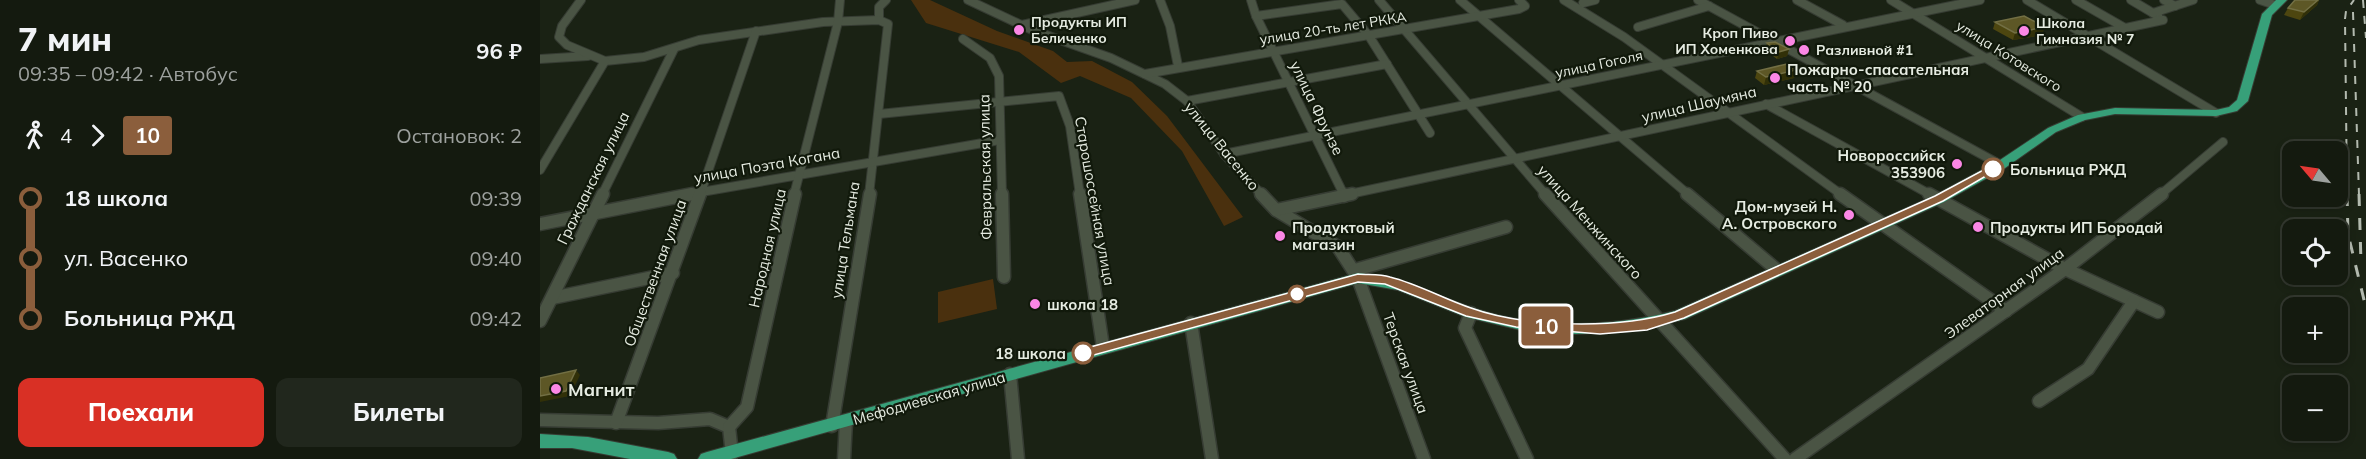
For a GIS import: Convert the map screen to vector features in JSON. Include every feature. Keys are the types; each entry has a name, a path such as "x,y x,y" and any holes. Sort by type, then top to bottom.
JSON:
{"main road":[{"path":"1356,274 1387,280 1471,313 1516,322 1600,330 1659,322 1680,315 1939,199 2001,165 2052,130 2082,117 2115,111 2216,113 2233,109 2242,101 2267,14 2278,2"},
{"name":"Мефодиевская улица","path":"707,459 839,424 1356,274"},
{"path":"540,441 579,442 629,454 668,459"}],"street":[{"path":"581,0 578,9 564,22 559,37 567,45 605,62 644,57 699,40 756,31 838,22 884,22"},
{"name":"Народная улица","path":"729,427 747,407 799,174 838,22 840,0"},
{"name":"улица Тельмана","path":"844,459 839,424 875,161 890,27 884,22 879,8 885,0"},
{"name":"улица Васенко","path":"968,0 1021,25 1111,58 1165,84 1187,101 1224,153 1276,210 1338,247 1356,274"},
{"path":"1021,25 1098,4 1135,0"},
{"path":"1160,0 1170,27 1178,66"},
{"name":"улица Фрунзе","path":"1251,0 1256,16 1344,196"},
{"name":"улица Менжинского","path":"1379,0 1469,103 1514,160 1785,459"},
{"path":"1460,0 1619,138 1777,270"},
{"path":"1564,0 1612,28 1731,112 1880,224 2006,311"},
{"path":"1583,3 1595,0"},
{"path":"1698,0 2001,165"},
{"path":"1797,0 1843,26"},
{"name":"улица Котовского","path":"1891,0 2082,117"},
{"name":"улица Гоголя","path":"1224,153 1416,112 1561,86 1957,2 1980,0"},
{"path":"2027,0 2216,113"},
{"path":"2076,0 2125,28"},
{"path":"2131,0 2153,12 2175,8 2175,6 2193,0"},
{"path":"2163,0 2175,6"},
{"path":"2260,0 2278,2"},
{"name":"улица 20-ть лет РККА","path":"1144,74 1178,66 1407,30 1480,16 1522,3"},
{"path":"1256,16 1342,4 1369,36 1430,134"},
{"path":"1638,27 1709,6"},
{"name":"улица Шаумяна","path":"1276,210 2163,20 2153,12"},
{"name":"Общественная улица","path":"616,423 673,273 756,31"},
{"name":"Февральская улица","path":"963,39 991,56 996,63 1002,100 1000,140 1004,277"},
{"name":"Гражданская улица","path":"540,321 674,49"},
{"path":"540,59 591,56"},
{"path":"540,170 605,62"},
{"path":"1187,101 1387,64"},
{"name":"Старошоссейная улица","path":"1002,100 1059,96 1071,136 1103,348"},
{"path":"879,114 1002,100"},
{"path":"1766,104 2065,269 2158,312"},
{"name":"улица Поэта Когана","path":"540,224 700,192 1000,140"},
{"name":"Элеваторная улица","path":"1795,459 2065,269 2189,173 2223,142"},
{"path":"1356,274 1506,227"},
{"path":"552,298 673,273"},
{"name":"Терская улица","path":"1356,274 1424,459"},
{"path":"2039,401 2088,369 2134,301"},
{"path":"1471,313 1465,328 1527,459"},
{"path":"1191,323 1212,459"},
{"path":"1010,374 1018,459"},
{"path":"540,420 616,423 710,419 729,427 732,454"}],"shaded area":[{"path":"911,0 930,0 997,31 1053,51 1067,62 1092,61 1132,82 1167,116 1243,217 1224,226 1182,151 1131,98 1080,76 1061,83 1019,52 926,23"},
{"path":"993,279 997,309 938,323 938,292"}],"building":[{"path":"2295,0 2318,0 2304,12 2288,8"},
{"path":"2024,16 2045,27 2015,33 1995,22"},
{"path":"1775,42 1789,49 1779,52 1767,43"},
{"path":"1787,64 1796,70 1766,77 1757,71"},
{"path":"576,370 566,391 540,396 540,378"}],"railway":[{"path":"2346,141 2345,19 2346,11 2354,0"},
{"path":"2363,0 2366,38"},
{"path":"2353,12 2359,195"},
{"path":"2359,194 2361,263"},
{"path":"2347,207 2348,234 2366,308"}],"bus line":[{"name":"10","path":"1083,353 1358,278 1387,280 1471,313 1516,322 1600,330 1647,325 1680,315 1939,199 1993,169"}],"place":[{"name":"Продукты ИП Беличенко","path":"1019,30"},
{"name":"Школа Гимназия № 7","path":"2024,31"},
{"name":"Кроп Пиво ИП Хоменкова","path":"1790,41"},
{"name":"Разливной #1","path":"1804,50"},
{"name":"Пожарно-спасательная часть № 20","path":"1775,78"},
{"name":"Новороссийск 353906","path":"1957,164"},
{"name":"Больница РЖД","path":"1993,169"},
{"name":"Дом-музей Н. А. Островского","path":"1849,215"},
{"name":"Продукты ИП Бородай","path":"1978,227"},
{"name":"Продуктовый магазин","path":"1280,236"},
{"name":"школа 18","path":"1035,304"},
{"name":"18 школа","path":"1083,353"},
{"name":"Магнит","path":"556,389"}]}
